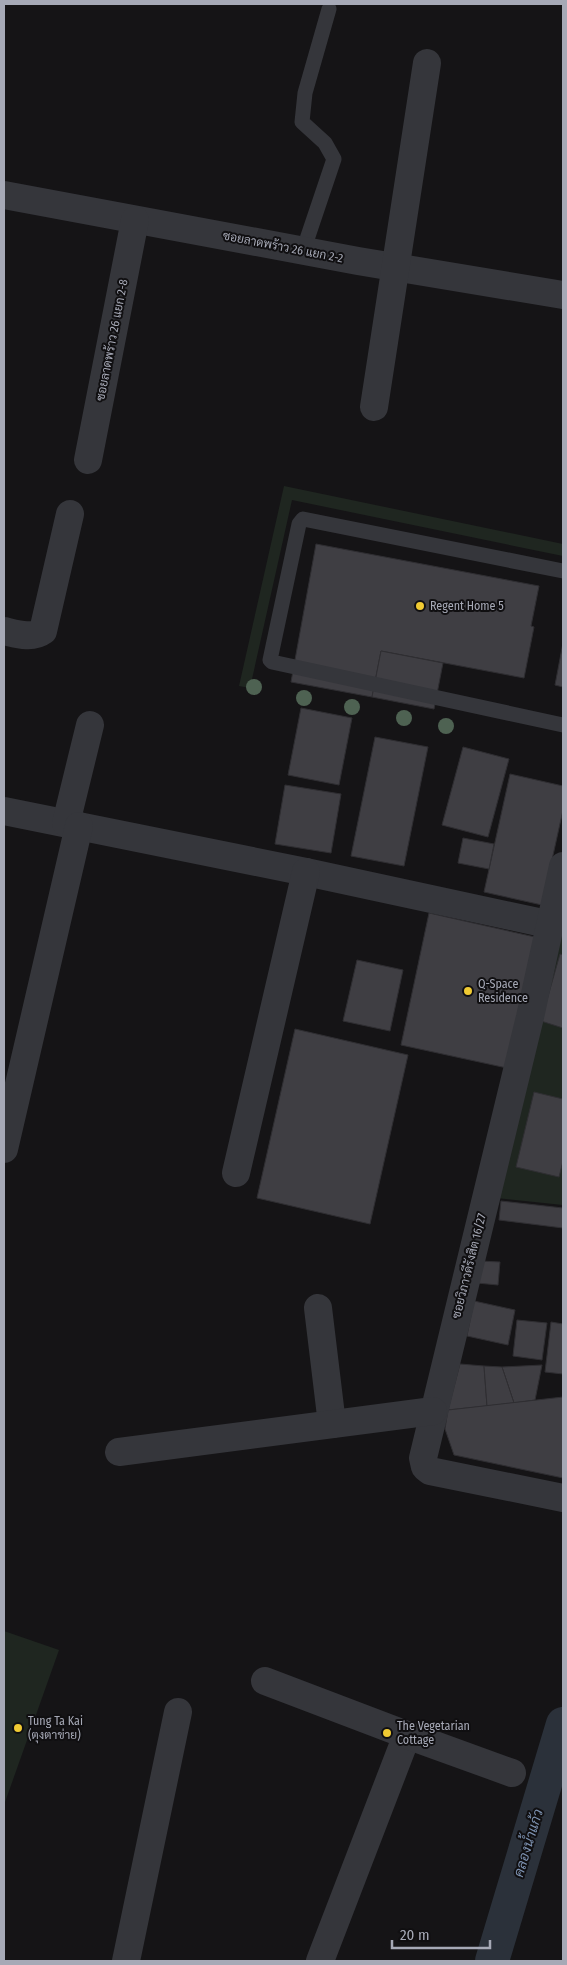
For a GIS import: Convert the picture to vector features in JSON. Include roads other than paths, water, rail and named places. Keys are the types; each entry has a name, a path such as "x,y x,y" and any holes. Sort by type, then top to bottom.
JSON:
{"street":[{"path":"374,407 427,63"},
{"name":"ซอยลาดพร้าว 26 แยก 2-2","path":"4,195 396,267 563,295"},
{"name":"ซอยลาดพร้าว 26 แยก 2-8","path":"88,460 135,220"},
{"path":"4,631 27,636 37,636 44,632 70,514"},
{"path":"4,1149 72,825 90,725"},
{"path":"4,811 306,872 557,914"},
{"name":"ซอยวิภาวดีรังสิต 16/27","path":"563,866 557,914 524,1016 423,1458 424,1467 430,1471 563,1498"},
{"path":"236,1173 306,872"},
{"path":"318,1308 332,1424"},
{"path":"119,1452 433,1410"},
{"path":"265,1680 512,1773"},
{"path":"126,1961 178,1712"},
{"path":"320,1961 407,1735"}],"lane":[{"path":"303,250 334,159 324,143 302,122 305,93 329,8"},
{"path":"563,571 303,519 299,524 270,660 272,662 563,725"}],"waterway":[{"name":"คลองน้ำแก้ว","path":"492,1961 563,1724"}],"place":[{"name":"Regent Home 5","path":"420,606"},
{"name":"Q-Space Residence","path":"468,991"},
{"name":"Tung Ta Kai (ตุงตาข่าย)","path":"18,1728"},
{"name":"The Vegetarian Cottage","path":"387,1733"}]}
